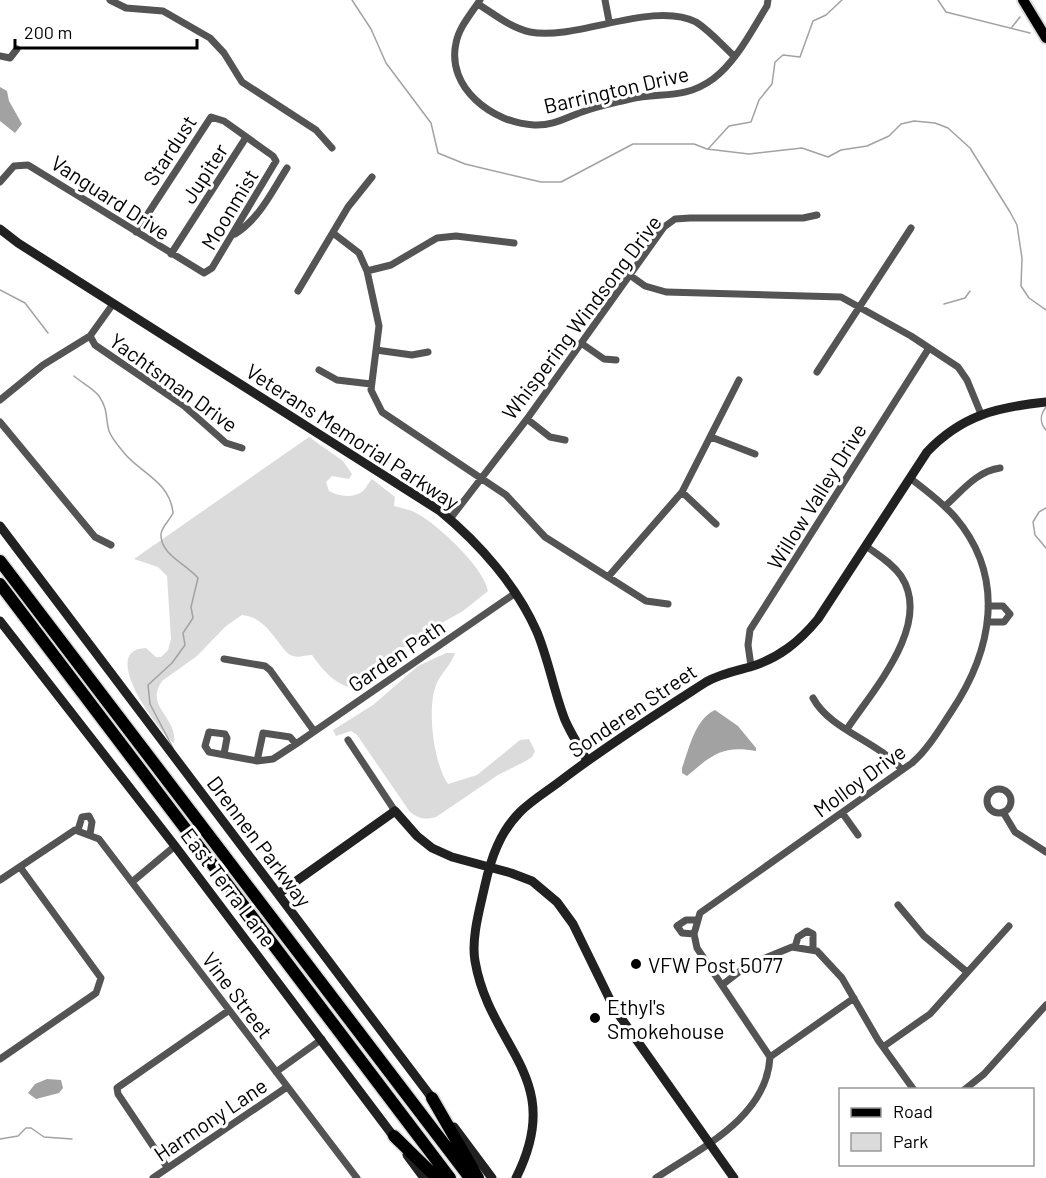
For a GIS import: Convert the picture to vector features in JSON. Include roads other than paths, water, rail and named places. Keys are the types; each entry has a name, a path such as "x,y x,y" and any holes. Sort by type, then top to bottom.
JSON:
{"highway":[{"path":"0,561 470,1178"},
{"path":"0,584 450,1178"},
{"path":"432,1098 478,1178"},
{"path":"394,1136 437,1178"}],"main road":[{"path":"1023,0 1046,38"}],"street":[{"path":"110,0 126,8 163,11 210,38 224,53 242,82 316,130 333,148"},
{"path":"605,0 609,21"},
{"name":"Barrington Drive","path":"479,2 460,30 455,45 454,66 463,87 480,104 533,125 558,123 604,105 644,96 675,96 694,91 714,78 734,56 767,6 768,0"},
{"path":"479,2 507,23 529,32 546,33 660,14 680,16 696,22 734,56"},
{"path":"0,56 10,58 17,49"},
{"name":"Stardust","path":"136,232 211,117 224,121 245,139"},
{"name":"Moonmist","path":"208,272 233,236 276,161 264,150 245,139"},
{"name":"Jupiter","path":"171,254 245,139"},
{"name":"Vanguard Drive","path":"0,182 14,165 28,165 198,271 208,272"},
{"path":"233,236 250,224 260,212 287,168"},
{"path":"298,291 360,189 372,177"},
{"name":"Whispering Windsong Drive","path":"450,519 631,276 664,227 675,219 803,218 817,215"},
{"path":"817,372 911,228"},
{"name":"Veterans Memorial Parkway","path":"0,229 450,519 484,553 514,594 536,630 566,721 587,761"},
{"path":"333,233 359,253 367,271 378,314 371,384 375,400 382,412 506,495 545,537 646,601 668,604"},
{"path":"367,271 391,265 437,238 456,236 514,243"},
{"path":"631,276 645,286 666,292 841,297 929,348 963,373 981,414"},
{"path":"0,400 65,350 90,336 113,303"},
{"name":"Yachtsman Drive","path":"90,336 95,345 183,405 226,442 242,448"},
{"path":"581,343 604,359 616,360"},
{"name":"Willow Valley Drive","path":"751,666 748,645 750,630 929,348"},
{"path":"376,350 412,355 428,351"},
{"path":"319,370 337,380 371,384"},
{"path":"608,577 682,492 739,380"},
{"name":"Sonderen Street","path":"516,1178 531,1142 534,1107 521,1065 489,1002 475,959 489,868 498,842 520,812 587,761 714,677 783,653 801,639 818,619 934,444 961,424 981,414 1011,405 1041,402"},
{"path":"526,419 550,437 565,440"},
{"path":"0,422 95,537 111,545"},
{"path":"711,437 755,454"},
{"path":"945,506 976,477 988,470 1000,468"},
{"name":"Molloy Drive","path":"770,1057 697,948 694,934 682,933 677,926 686,920 696,920 707,906 843,814 922,754 972,679 980,660 988,622 982,566 963,526 945,506 910,478"},
{"path":"682,492 716,524"},
{"name":"Drennen Parkway","path":"0,526 492,1178"},
{"path":"847,729 900,649 910,616 908,594 902,578 890,564 866,546"},
{"name":"Garden Path","path":"257,761 273,759 514,594"},
{"path":"988,606 1003,606 1010,614 1004,622 988,622"},
{"name":"East Terra Lane","path":"0,621 4,633 175,846 424,1178"},
{"path":"224,659 265,666 270,670 314,731"},
{"path":"813,699 822,712 892,759 902,770"},
{"path":"224,754 257,761 263,734 290,737 296,744"},
{"path":"348,740 395,812 417,836 432,848 452,857 532,881 547,892 568,915 614,1008 734,1178"},
{"path":"278,894 395,812"},
{"path":"1003,812 1015,831 1046,852"},
{"path":"843,814 858,834"},
{"name":"Vine Street","path":"78,830 82,817 89,816 92,822 90,834"},
{"name":"Vine Street","path":"0,880 65,835 78,830 99,839 357,1178"},
{"path":"132,882 175,846"},
{"path":"0,1059 96,993 101,978 20,867"},
{"path":"898,905 924,936 967,972"},
{"path":"694,934 696,920"},
{"path":"883,1047 930,1014 1009,926"},
{"path":"795,947 798,937 807,932 813,934 813,949"},
{"path":"722,985 748,965 795,947 813,949 825,957 854,998 883,1047 913,1088"},
{"path":"656,1178 709,1142 749,1110 767,1080 770,1057 854,998"},
{"path":"965,1088 984,1074 1046,1005"},
{"path":"167,1167 118,1095 117,1089 228,1011"},
{"name":"Harmony Lane","path":"276,1072 322,1040"},
{"name":"Harmony Lane","path":"153,1178 286,1087"}],"waterway":[{"path":"352,0 371,29 386,63 431,123 438,153 465,164 541,182 561,182 633,144 694,144 707,149 749,154 802,148 828,157 841,150 867,146 889,136 901,124 914,121 935,123 948,128 970,148 1010,212 1017,225 1022,258 1021,286 1029,298 1046,310"},
{"path":"708,149 729,126 751,122 759,100 772,84 775,62 783,55 800,57 813,21 826,15 842,0"},
{"path":"938,0 946,12 1030,33"},
{"path":"1012,27 1020,17"},
{"path":"0,290 25,303 48,333"},
{"path":"944,304 965,298 970,291"},
{"path":"74,376 99,396 106,410 109,431 119,446 166,493 173,513 162,531 162,541 169,553 198,578 191,607 193,618 183,633 185,645 172,663 148,685 150,704 173,748"},
{"path":"1046,407 1041,418 1046,430"},
{"path":"1046,508 1039,512 1033,522 1035,535 1046,548"},
{"path":"0,1139 18,1136 26,1128 31,1128 44,1137 72,1139"}],"place":[{"name":"VFW Post 5077","path":"636,964"},
{"name":"Ethyl's Smokehouse","path":"595,1018"}]}
